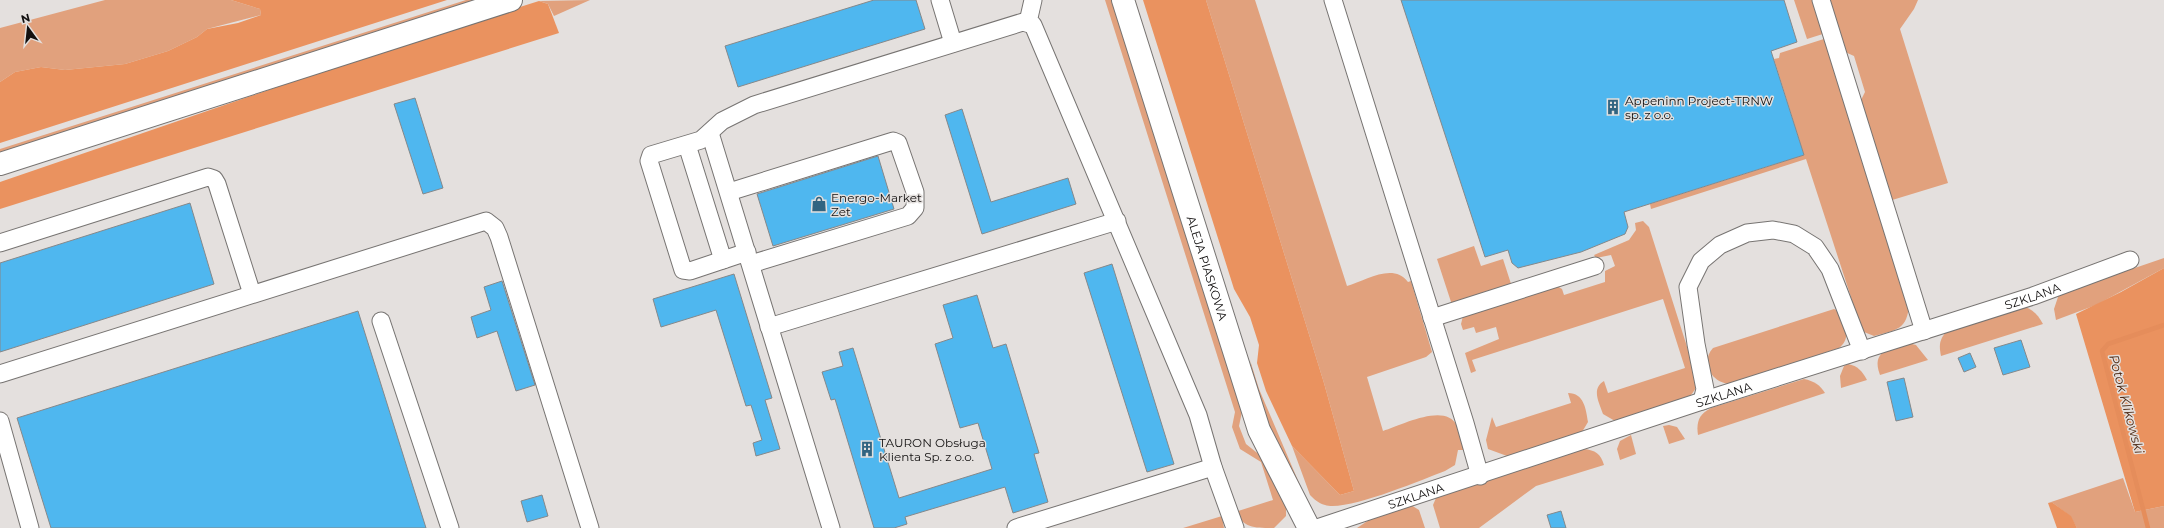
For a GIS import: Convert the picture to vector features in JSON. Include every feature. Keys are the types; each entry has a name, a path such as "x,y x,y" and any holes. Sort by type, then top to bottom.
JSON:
{"main road":[{"path":"0,164 511,0"},
{"name":"ALEJA PIASKOWA","path":"1123,0 1259,430 1309,528"}],"street":[{"path":"940,0 953,43"},
{"path":"1028,22 1033,0"},
{"path":"1332,0 1465,423 1480,476"},
{"path":"1821,0 1924,331"},
{"path":"729,192 894,142 898,143 915,192 915,208 908,216 749,258 723,260 685,271 680,261 649,158 651,155 701,140 722,121 754,105 1023,22 1028,22 1033,25 1198,416 1212,467 1235,528"},
{"path":"710,133 831,528"},
{"path":"687,145 723,260"},
{"path":"0,243 208,177 214,179 217,184 252,294"},
{"path":"0,374 486,221 491,223 499,237 590,528"},
{"path":"769,327 1117,221"},
{"path":"1702,401 1705,389 1696,344 1688,287 1701,261 1720,245 1747,233 1773,230 1780,231 1794,234 1815,247 1830,269 1862,351"},
{"name":"SZKLANA","path":"1317,528 1480,476 1702,401 2032,296 2130,260"},
{"path":"1432,318 1595,266"},
{"path":"381,321 450,528"},
{"path":"0,421 30,528"},
{"path":"1016,528 1212,467"}],"shaded area":[{"path":"105,0 231,0 260,9 261,15 207,29 197,37 168,51 125,64 65,70 41,67 15,72 0,82 0,28"},
{"path":"231,0 447,0 0,143 0,82 15,72 41,67 65,70 125,64 168,51 197,37 207,29 238,23 261,15 260,9"},
{"path":"466,0 482,0 0,155 0,149"},
{"path":"590,0 554,16 548,4 539,1"},
{"path":"1105,0 1113,0 1243,407 1239,426 1246,444 1261,456 1286,507 1286,516 1274,528 1250,526 1242,521 1235,512 1273,500 1261,462 1240,449 1232,427 1235,412"},
{"path":"1131,0 1135,0 1224,283 1218,274"},
{"path":"1143,0 1206,0 1324,383 1354,491 1340,495 1292,446 1266,391 1257,363 1259,345 1250,317 1234,289"},
{"path":"1206,0 1255,0 1347,286 1370,277 1387,273 1395,273 1402,276 1408,282 1411,281 1432,352 1426,357 1367,377 1383,431 1412,420 1434,415 1451,419 1457,426 1464,450 1458,450 1455,465 1445,471 1402,488 1349,504 1335,506 1325,505 1318,502 1310,495 1292,446 1340,495 1354,491 1324,383"},
{"path":"1794,0 1816,0 1826,33 1807,39"},
{"path":"1830,0 1918,0 1914,9 1900,29 1948,183 1889,201 1878,166 1879,157 1861,100 1865,92 1854,56 1845,52"},
{"path":"539,1 548,4 559,33 0,209 0,182 414,40"},
{"path":"1827,38 1909,303 1906,319 1903,324 1894,330 1874,336 1864,332 1861,328 1806,159 1651,209 1650,204 1804,155 1774,59 1779,58 1780,53"},
{"path":"1643,221 1649,227 1696,375 1696,387 1689,397 1615,421 1603,414 1598,400 1598,388 1604,381 1608,393 1685,368 1663,299 1472,360 1476,371 1471,373 1465,353 1499,339 1496,327 1476,333 1474,327 1463,330 1461,324 1463,316 1557,286 1562,289 1564,295 1605,282 1605,271 1615,266 1611,255 1596,258 1594,255 1629,240 1636,230 1635,223"},
{"path":"1474,246 1481,266 1503,259 1512,287 1452,305 1437,259"},
{"path":"2164,258 2164,268 2096,305 2056,320 2054,309 2059,294"},
{"path":"2164,268 2164,506 2135,512 2076,314 2121,292"},
{"path":"2022,306 2035,313 2043,324 1941,356 1940,343 1946,332"},
{"path":"1834,309 1838,311 1846,331 1845,340 1839,348 1729,384 1717,380 1709,370 1707,359 1713,348"},
{"path":"1908,343 1916,345 1928,360 1880,375 1878,360 1880,356 1888,350"},
{"path":"1250,360 1259,389 1302,490 1283,461 1268,428 1253,377"},
{"path":"1848,364 1859,369 1867,380 1841,388 1840,376 1844,366"},
{"path":"1804,379 1816,384 1825,393 1698,435 1699,419 1707,410"},
{"path":"1568,393 1578,396 1585,407 1588,422 1582,432 1507,456 1488,449 1486,440 1492,417 1496,427 1571,403"},
{"path":"1669,425 1677,427 1685,439 1669,444 1663,426"},
{"path":"1631,435 1636,454 1620,460 1617,449 1620,441"},
{"path":"1584,449 1597,453 1604,465 1536,486 1479,528 1440,528 1433,505 1436,498"},
{"path":"2123,478 2135,512 2164,506 2164,528 2077,528 2070,516 2053,503 2048,503"},
{"path":"2048,503 2053,503 2071,516 2077,528 2057,528"},
{"path":"1411,505 1419,510 1425,528 1357,528 1372,518"},
{"path":"1222,516 1224,528 1183,528"}],"building":[{"path":"874,0 916,0 925,29 738,87 725,46"},
{"name":"Appeninn Project-TRNW sp. z o.o.","path":"1401,0 1784,0 1797,42 1771,51 1804,155 1624,212 1628,227 1625,234 1581,252 1518,268 1512,263 1508,250 1485,257"},
{"path":"415,98 443,188 423,194 394,104"},
{"path":"962,109 991,202 1068,178 1076,204 982,234 945,115"},
{"path":"878,156 894,209 773,246 757,194"},
{"path":"190,203 214,284 0,352 0,263"},
{"path":"1112,264 1174,464 1147,472 1084,273"},
{"path":"734,274 772,398 765,400 780,449 756,456 753,443 762,440 751,405 746,406 716,310 661,327 653,299"},
{"path":"502,281 535,385 516,391 497,331 477,338 471,317 491,310 484,287"},
{"path":"977,295 993,348 1006,344 1039,453 1034,454 1048,502 1013,513 1005,487 905,517 907,524 894,528 874,528 835,399 831,400 822,372 843,366 839,352 853,348 899,498 992,469 978,423 960,428 935,344 953,338 943,305"},
{"path":"358,311 426,528 51,528 17,418"},
{"path":"2021,340 2030,367 2003,375 1994,348"},
{"path":"1970,353 1976,367 1964,372 1958,358"},
{"path":"1904,378 1913,417 1896,421 1887,382"},
{"path":"542,495 548,516 527,522 521,501"},
{"path":"1561,511 1566,528 1551,528 1547,515"}],"waterway":[{"name":"Potok Klikowski","path":"2148,528 2102,351 2108,344 2164,325"}],"place":[{"name":"Appeninn Project-TRNW sp. z o.o.","path":"1613,107"},
{"name":"Energo-Market Zet","path":"819,204"},
{"name":"TAURON Obsługa Klienta Sp. z o.o.","path":"867,449"}]}
